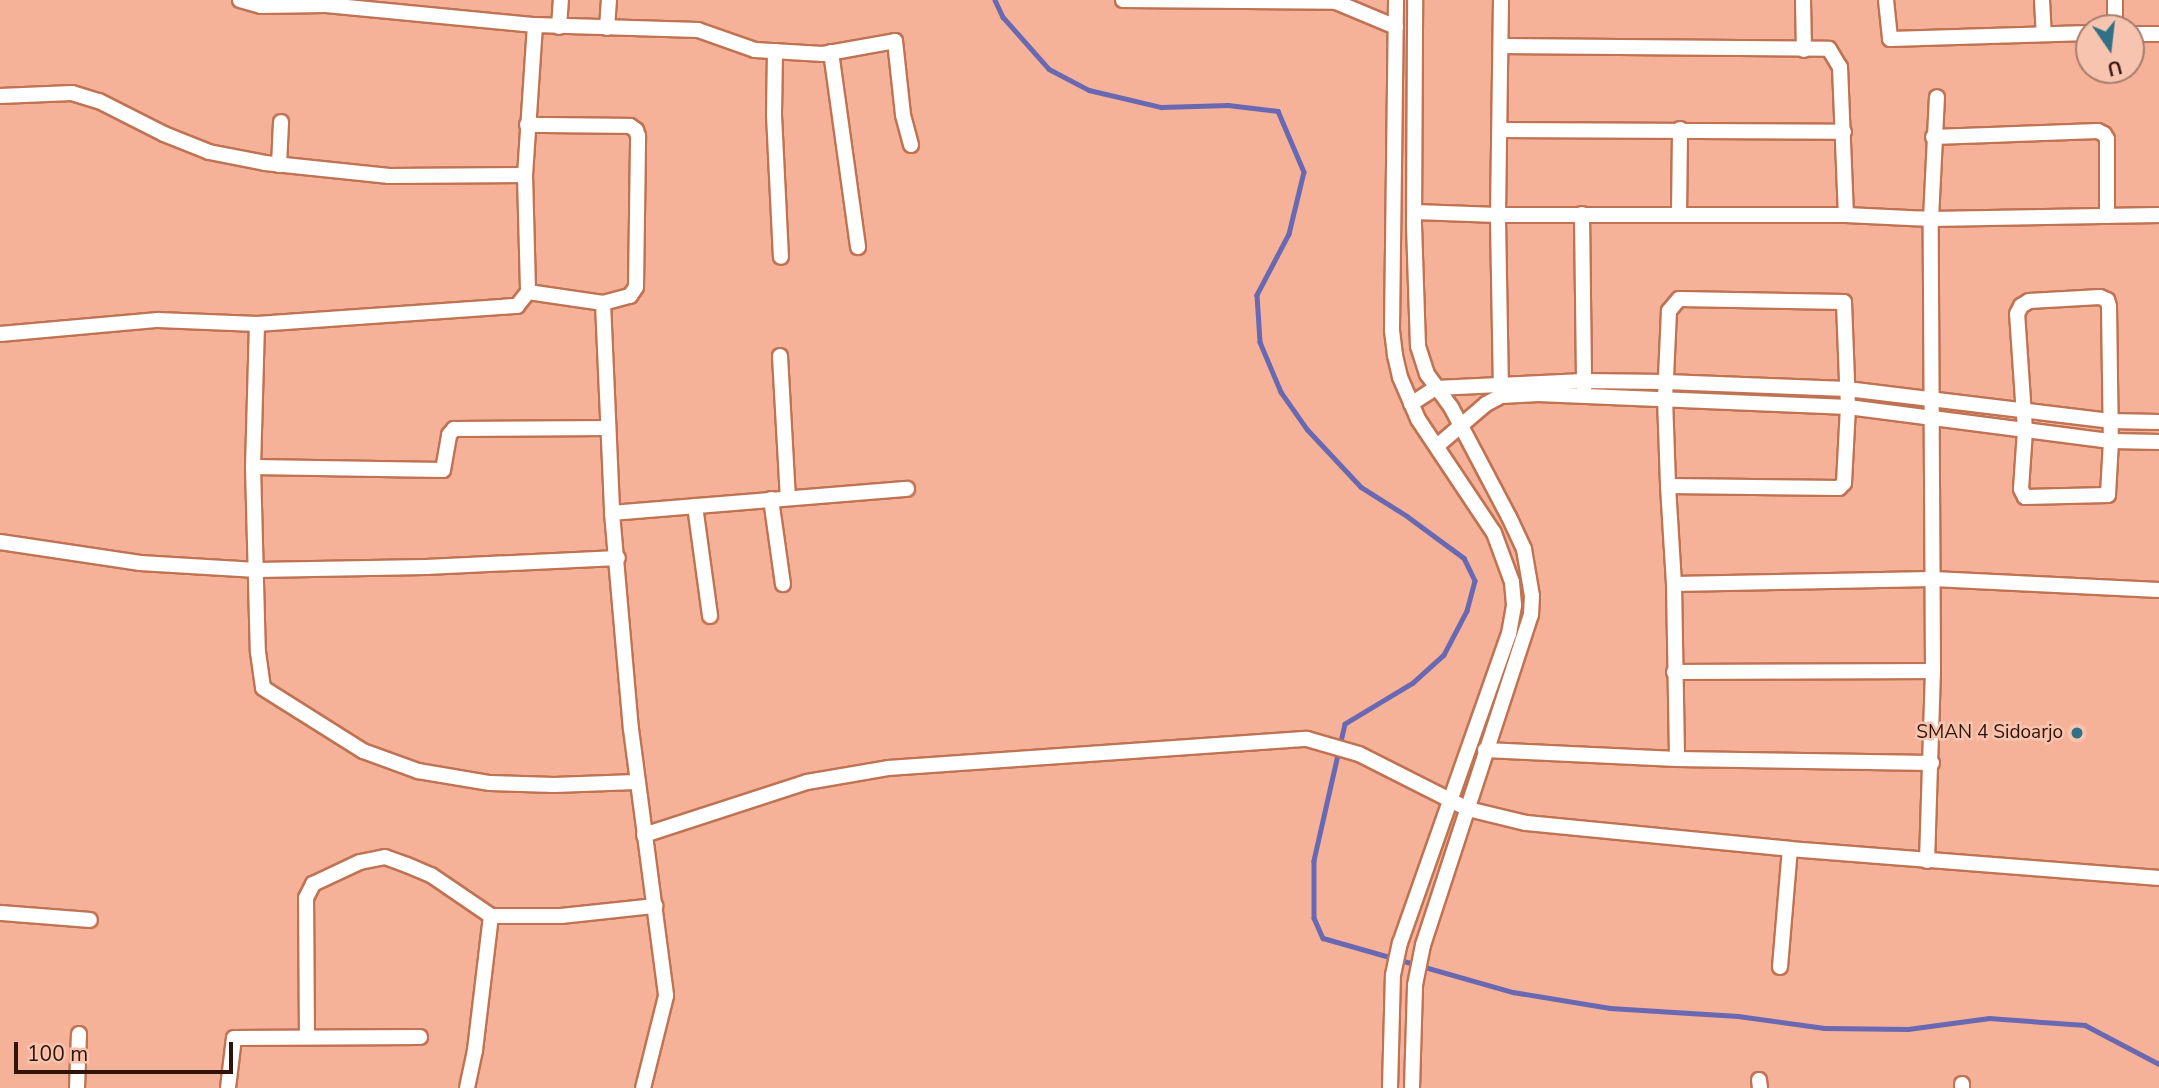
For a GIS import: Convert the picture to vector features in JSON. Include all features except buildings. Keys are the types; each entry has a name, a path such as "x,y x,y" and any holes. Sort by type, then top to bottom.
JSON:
{"street":[{"path":"240,0 261,6 326,5 559,27 698,30 755,50 831,52 895,41 903,115 911,145"},
{"path":"559,27 561,0"},
{"path":"607,28 608,0"},
{"path":"1122,0 1339,1 1395,27"},
{"path":"1390,1088 1393,975 1400,943 1509,634 1514,606 1512,582 1494,533 1411,404 1395,355 1393,222 1396,0"},
{"path":"1412,1088 1415,985 1423,945 1531,615 1530,576 1524,549 1446,399 1436,388 1422,363 1418,346 1414,217 1415,0"},
{"path":"1437,446 1501,390 1498,215 1501,0"},
{"path":"1803,0 1804,50"},
{"path":"1886,0 1890,39 2075,33"},
{"path":"2042,0 2044,34"},
{"path":"0,334 158,320 257,324 517,306 528,292 525,175 534,25"},
{"path":"1501,46 1804,50 1829,48 1840,67 1846,215"},
{"path":"775,51 774,115 781,257"},
{"path":"831,52 858,247"},
{"path":"0,96 72,93 99,100 164,134 209,152 279,165 389,176 525,175"},
{"path":"1927,861 1933,671 1931,219 1937,97"},
{"path":"279,165 281,122"},
{"path":"527,125 631,126 636,130 636,287 631,296 603,303 528,292"},
{"path":"1679,215 1680,129"},
{"path":"1500,130 1844,132"},
{"path":"1933,137 2098,131 2107,139 2107,216"},
{"path":"1394,188 1415,188"},
{"path":"1393,222 1414,217 1581,214 1846,215 1931,219 2159,215"},
{"path":"1581,214 1584,388"},
{"path":"1668,486 1839,488 1846,477 1847,407 1846,306 1839,299 1679,299 1669,311 1665,398 1668,486 1674,584 1677,759"},
{"path":"2107,300 2111,442 2108,495 2025,497 2021,489 2024,412 2017,314 2021,306 2029,301 2107,300"},
{"path":"603,303 612,513 636,782 666,996 643,1088"},
{"path":"257,324 253,467 258,652 264,688 363,751 383,761 439,777 490,783 554,785 636,782"},
{"path":"780,356 788,497"},
{"path":"1411,404 1436,388 1584,388 1666,382 1847,389 2024,412 2110,421 2159,422"},
{"path":"1584,388 1665,398 1847,407 2111,442 2159,442"},
{"path":"253,467 443,470 449,435 454,429 608,428"},
{"path":"612,513 907,489"},
{"path":"771,499 783,584"},
{"path":"695,506 710,616"},
{"path":"0,542 140,563 257,570 426,567 618,558"},
{"path":"1674,584 1933,579 2159,590"},
{"path":"1674,672 1933,671"},
{"path":"1492,682 1508,688"},
{"path":"1477,723 1492,729"},
{"path":"644,835 807,782 888,768 1319,740 1359,754 1468,809 1536,825 1927,861 2159,877"},
{"path":"1485,750 1501,753 1677,759 1932,764"},
{"path":"1780,967 1790,849"},
{"path":"307,1037 306,898 313,884 360,862 385,857 431,875 491,916 561,916 655,906"},
{"path":"0,913 90,920"},
{"path":"467,1088 475,1050 491,916"},
{"path":"77,1088 79,1034"},
{"path":"228,1088 234,1038 420,1037"},
{"path":"1391,1046 1413,1046"}],"waterway":[{"path":"995,0 1003,17 1049,69 1089,90 1161,107 1228,105 1278,111 1304,172 1289,234 1257,295 1260,342 1281,392 1307,429 1361,487 1407,516 1464,558 1475,581 1467,611 1444,655 1413,683 1345,724 1314,861 1314,918 1323,938 1513,992 1610,1008 1738,1016 1824,1028 1908,1029 1989,1018 2085,1025 2159,1064"}],"place":[{"name":"SMAN 4 Sidoarjo","path":"2077,733"}]}
